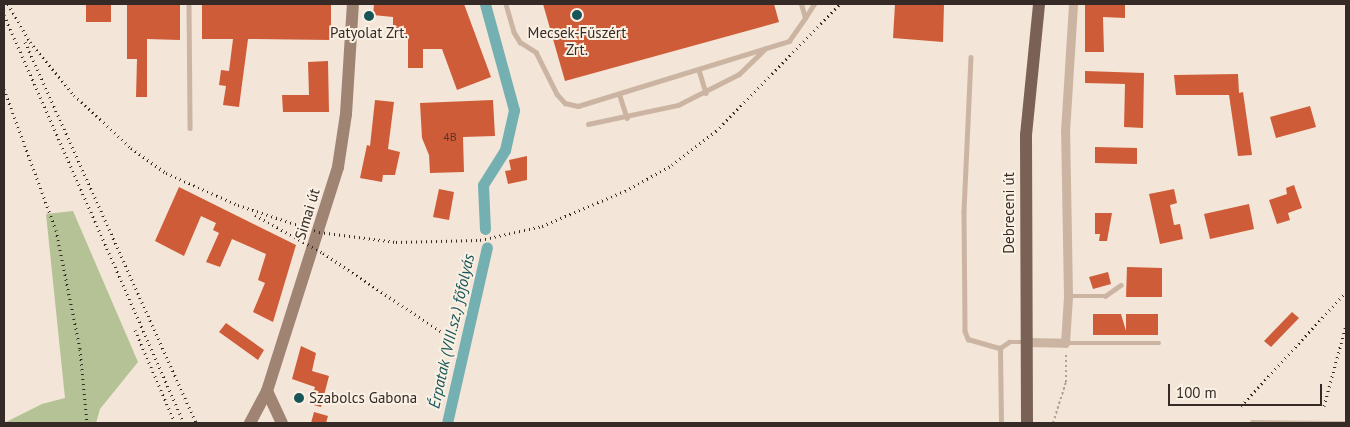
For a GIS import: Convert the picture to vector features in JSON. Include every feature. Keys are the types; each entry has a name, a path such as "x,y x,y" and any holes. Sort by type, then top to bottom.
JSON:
{"main road":[{"name":"Simai út","path":"250,423 268,391 338,167 346,114 353,4"},
{"name":"Debreceni út","path":"1026,423 1027,128 1039,4"},
{"path":"268,391 282,423"}],"street":[{"path":"1026,342 1066,343 1068,296 1064,132 1073,4"}],"lane":[{"path":"189,4 190,128"},
{"path":"506,4 514,32 536,52 565,103 578,106 620,96 789,40 814,4"},
{"path":"801,4 805,18"},
{"path":"588,124 627,118 678,105 706,93 739,74 766,48"},
{"path":"971,57 964,212 965,331 968,339 1000,348 1009,342 1026,342"},
{"path":"699,70 706,93"},
{"path":"620,96 627,118"},
{"path":"1068,296 1105,296 1121,286"},
{"path":"1066,343 1159,343"},
{"path":"1000,348 1001,423"},
{"path":"1252,422 1346,423"}],"path":[{"path":"1053,423 1066,382 1066,343"}],"green space":[{"path":"73,211 138,362 100,409 96,423 4,423 42,404 65,398 46,214"}],"building":[{"path":"86,4 111,4 111,22 86,22"},
{"path":"127,4 180,4 180,40 147,39 147,97 136,97 137,59 127,59"},
{"path":"202,4 331,4 331,40 248,39 239,107 223,105 226,86 219,85 221,70 229,71 233,39 202,39"},
{"path":"374,4 464,4 491,77 457,90 442,49 423,49 423,68 408,68 408,34 393,34 393,17 373,15"},
{"path":"543,4 774,4 779,22 565,81"},
{"path":"895,4 944,4 943,42 893,38"},
{"path":"1085,4 1125,4 1125,18 1103,17 1104,52 1085,52"},
{"path":"328,61 329,112 283,112 282,95 309,95 308,62"},
{"path":"1085,71 1144,73 1143,128 1124,127 1125,84 1085,83"},
{"path":"1238,74 1239,93 1243,92 1252,155 1238,156 1229,95 1176,95 1174,75"},
{"path":"375,100 394,102 388,149 400,152 395,175 383,175 382,182 360,178 367,145 370,146"},
{"path":"493,100 495,136 463,137 464,172 430,173 429,155 422,138 420,103"},
{"path":"1310,106 1316,127 1276,138 1270,117"},
{"path":"1095,147 1137,148 1137,164 1095,163"},
{"path":"527,156 527,180 508,184 505,171 511,170 509,160"},
{"path":"1294,185 1302,208 1288,213 1290,220 1277,224 1269,200 1287,194 1286,188"},
{"path":"179,187 296,245 273,322 253,312 265,283 258,280 266,254 232,239 220,267 206,262 219,233 213,230 216,223 201,216 184,256 155,241"},
{"path":"439,189 454,192 449,220 433,217"},
{"path":"1174,189 1177,203 1170,205 1174,225 1180,224 1183,239 1160,244 1149,194"},
{"path":"1249,204 1254,229 1210,239 1204,214"},
{"path":"1095,213 1112,213 1107,241 1099,241 1100,234 1095,234"},
{"path":"1127,267 1162,268 1162,297 1126,297"},
{"path":"1108,272 1111,284 1093,289 1089,277"},
{"path":"1292,312 1299,318 1271,347 1264,341"},
{"path":"1093,314 1121,314 1126,331 1126,314 1158,314 1158,335 1093,335"},
{"path":"226,323 264,350 258,360 219,332"},
{"path":"301,346 316,353 312,371 329,376 321,407 310,404 315,387 292,379"},
{"path":"314,412 328,416 326,423 311,423"}],"waterway":[{"name":"Érpatak (VIII.sz.) főfolyás","path":"485,4 514,110 505,150 483,185 485,229"},
{"name":"Érpatak (VIII.sz.) főfolyás","path":"447,423 487,247"}],"railway":[{"path":"8,4 30,42 74,95 131,148 166,173 238,205 319,232 396,242 480,240 542,226 625,191 672,165 716,131 840,4"},
{"path":"4,15 184,423"},
{"path":"25,42 196,423"},
{"path":"4,89 56,230 80,349 87,423"},
{"path":"255,215 323,253 440,331"},
{"path":"1241,406 1346,292"},
{"path":"1324,406 1346,325"},
{"path":"135,330 175,423"}],"place":[{"name":"Mecsek-Fűszért Zrt.","path":"577,15"},
{"name":"Patyolat Zrt.","path":"369,16"},
{"name":"Szabolcs Gabona","path":"299,398"}]}
